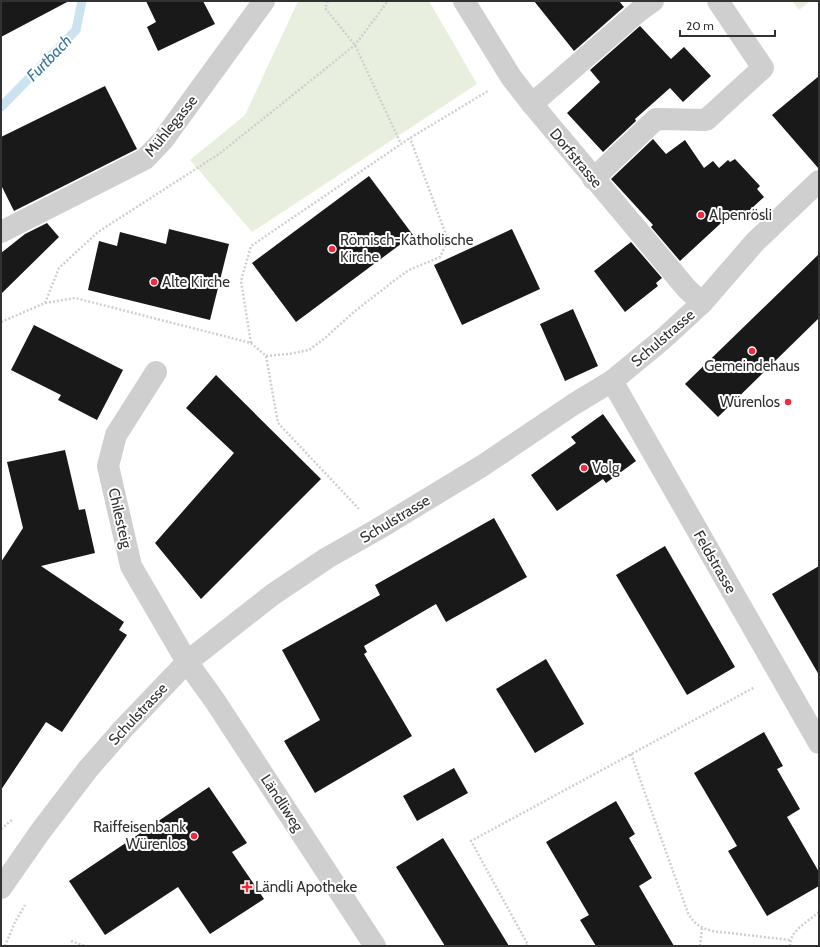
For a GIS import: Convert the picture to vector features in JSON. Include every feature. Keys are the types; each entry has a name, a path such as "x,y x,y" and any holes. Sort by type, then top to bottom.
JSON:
{"street":[{"name":"Mühlegasse","path":"2,230 145,159 163,140 264,1"},
{"name":"Dorfstrasse","path":"464,1 511,77 532,104 594,179 688,289 702,303"},
{"path":"532,104 639,11 653,1"},
{"path":"594,179 656,119 706,120 763,68 718,1"},
{"name":"Schulstrasse","path":"1,888 40,832 88,770 123,729 187,662 272,595 327,558 378,530 482,466 574,404 612,381 663,339 702,303 755,242 819,181"},
{"name":"Chilesteig","path":"156,372 116,435 108,466 131,566 187,662"},
{"name":"Feldstrasse","path":"612,381 819,743"},
{"name":"Ländliweg","path":"187,662 220,708 375,946"}],"path":[{"path":"328,1 325,8 356,45 401,144"},
{"path":"45,303 59,268 98,232 219,154 356,45 388,1"},
{"path":"251,343 240,281 250,246 410,138 511,77"},
{"path":"266,356 309,350 325,338 356,310 409,270 440,257 448,240 410,138"},
{"path":"1,322 45,303 75,298 251,343 266,356 278,423 378,530"},
{"path":"526,946 528,945 471,842 780,674"},
{"path":"631,754 688,913 692,920 702,928 712,931 790,940"},
{"path":"1,829 16,817"},
{"path":"790,946 790,940 794,934 819,912"},
{"path":"700,946 702,928"},
{"path":"71,941 85,946"}],"green space":[{"path":"298,1 429,1 477,84 252,232 190,160 245,115"},
{"path":"792,1 810,1 799,10"}],"building":[{"path":"1,1 69,1 1,37"},
{"path":"146,1 203,1 215,24 158,51 147,27 156,22"},
{"path":"534,1 619,1 624,7 574,51"},
{"path":"640,26 671,59 684,47 711,76 683,102 670,88 635,119 636,121 603,152 567,113 600,82 590,70"},
{"path":"819,76 819,169 772,115"},
{"path":"105,86 137,149 14,211 1,185 1,137"},
{"path":"653,139 666,154 685,140 704,168 713,161 719,168 728,160 730,162 735,159 760,186 757,189 764,197 740,219 733,212 680,261 651,227 653,225 611,179"},
{"name":"Römisch-Katholische Kirche","path":"369,176 413,235 296,322 252,263"},
{"path":"47,223 59,237 1,294 1,253 25,234"},
{"name":"Alte Kirche","path":"169,229 229,244 210,320 88,290 99,241 117,246 120,232 166,244"},
{"path":"512,229 540,289 462,325 434,265"},
{"path":"631,242 662,278 656,283 658,286 625,312 594,271"},
{"name":"Gemeindehaus","path":"819,254 819,318 718,417 685,384"},
{"path":"573,309 598,366 565,381 540,324"},
{"path":"34,325 123,370 97,420 58,400 61,395 11,370"},
{"path":"216,375 321,479 201,599 155,543 234,453 186,408"},
{"name":"Volg","path":"603,414 636,461 606,483 603,479 557,511 531,475 576,443 571,437"},
{"path":"65,450 79,510 85,509 95,553 41,566 124,622 119,630 127,635 62,732 46,722 1,790 1,562 23,528 7,462"},
{"path":"494,518 527,577 446,622 436,604 364,646 367,652 364,654 412,736 315,793 284,741 320,720 282,650 380,595 375,585"},
{"path":"665,546 735,667 687,695 616,575"},
{"path":"819,566 819,675 772,594"},
{"path":"546,659 584,724 535,753 496,689"},
{"path":"764,732 783,766 777,769 800,809 787,817 819,872 819,886 767,916 728,851 737,846 694,773"},
{"path":"454,768 468,793 417,821 403,796"},
{"path":"209,787 247,843 232,852 264,899 210,934 178,887 105,935 69,881"},
{"path":"616,801 635,834 629,838 652,878 639,886 674,946 596,946 580,920 589,915 546,842"},
{"path":"443,838 509,946 445,946 396,867"}],"waterway":[{"name":"Furtbach","path":"1,107 76,30 82,1"}],"place":[{"name":"Alpenrösli","path":"701,215"},
{"name":"Römisch-Katholische Kirche","path":"332,249"},
{"name":"Alte Kirche","path":"154,282"},
{"name":"Gemeindehaus","path":"752,351"},
{"name":"Würenlos","path":"788,402"},
{"name":"Volg","path":"584,468"},
{"name":"Raiffeisenbank Würenlos","path":"194,836"},
{"name":"Ländli Apotheke","path":"247,887"}]}
